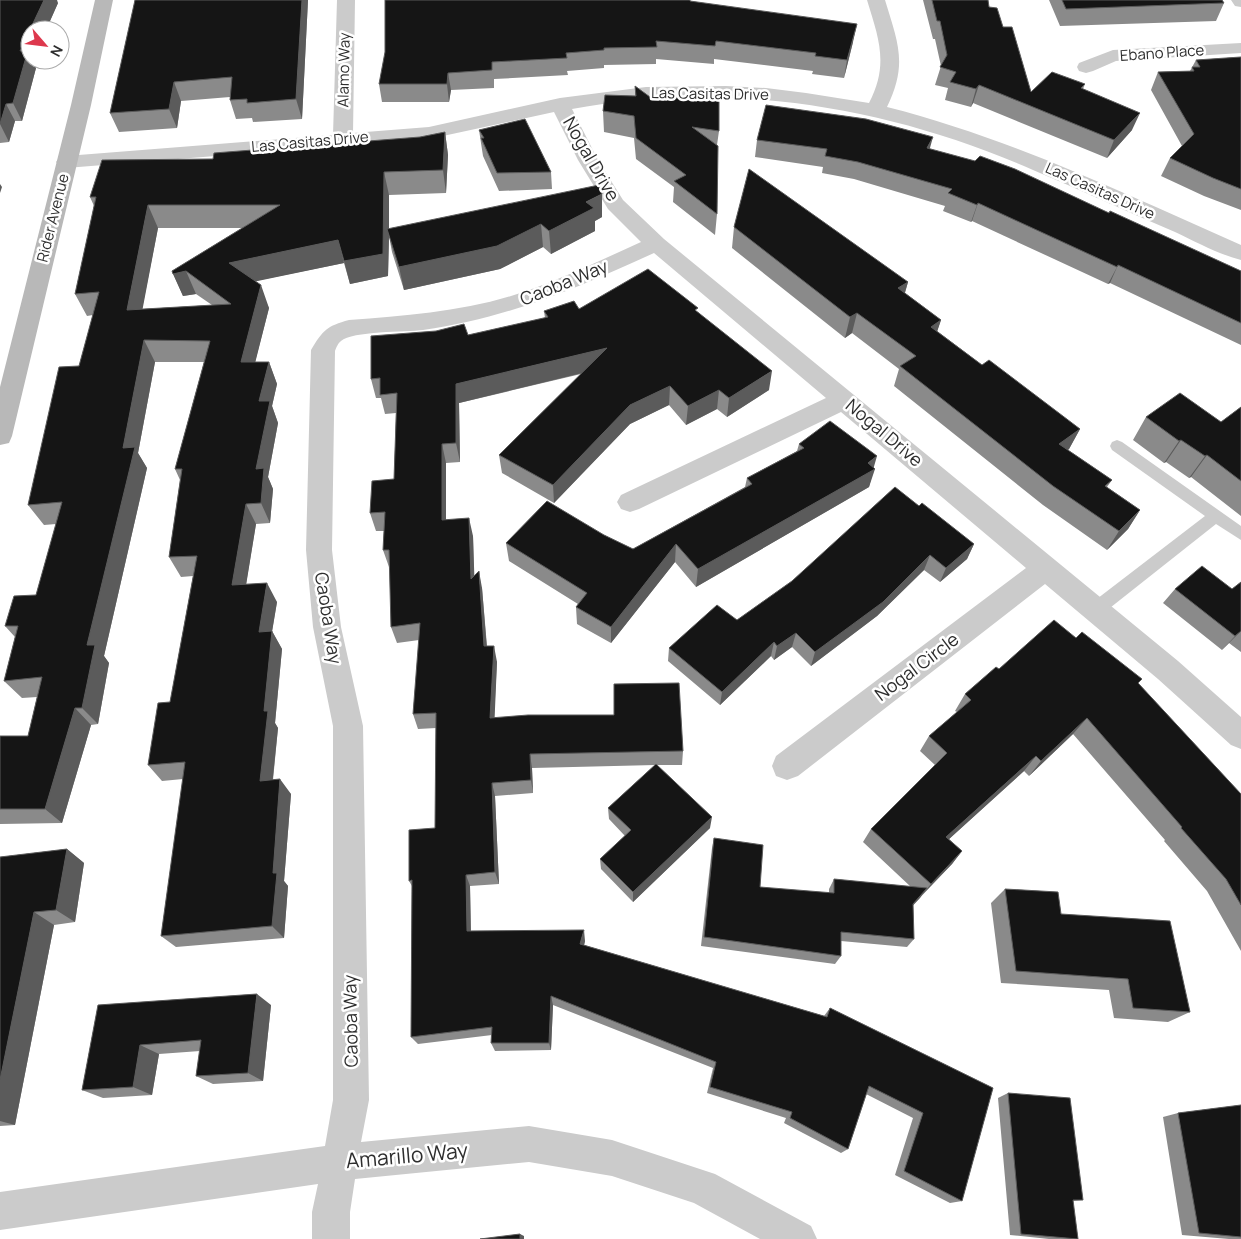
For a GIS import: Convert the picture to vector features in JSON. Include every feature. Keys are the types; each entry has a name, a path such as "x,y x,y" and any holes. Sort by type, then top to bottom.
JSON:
{"street":[{"name":"Rider Avenue","path":"0,436 104,0"},
{"name":"Alamo Way","path":"343,139 346,0"},
{"path":"875,111 886,90 892,70 892,59 876,0"},
{"name":"Ebano Place","path":"1086,68 1114,56 1241,48"},
{"name":"Las Casitas Drive","path":"66,162 429,133 475,125 560,104 644,93 717,92 811,100 875,111 944,129 998,148 1241,253"},
{"name":"Nogal Drive","path":"560,104 588,160 615,204 656,244 1206,702 1241,736"},
{"name":"Caoba Way","path":"331,1239 331,1212 352,1100 348,726 327,627 319,550 323,350 333,335 349,328 422,322 471,314 517,302 568,283 656,244"},
{"path":"630,502 844,400"},
{"name":"Nogal Circle","path":"787,766 1046,568"},
{"name":"Amarillo Way","path":"0,1211 341,1162 529,1144 612,1158 702,1187 798,1239"}],"lane":[{"path":"1117,446 1241,534"},
{"path":"1095,610 1216,516"}],"building":[{"path":"0,0 44,0 35,20 20,20 20,70 22,70 13,103 6,104 0,124"},
{"path":"135,0 302,0 296,99 247,103 247,99 230,100 232,77 174,82 169,109 110,113"},
{"path":"385,0 690,0 857,24 847,60 815,56 816,53 716,41 715,46 656,41 657,47 604,48 604,50 566,53 567,58 492,62 492,70 448,73 447,84 379,84 385,52"},
{"path":"932,0 988,0 989,7 997,8 1003,27 1012,27 1031,92 1052,72 1085,84 1081,88 1140,113 1114,140 979,85 976,89 950,82 956,72 940,67 947,55 940,21 937,21"},
{"path":"1062,0 1222,0 1224,3 1066,9"},
{"path":"1241,57 1241,189 1170,158 1194,134 1158,72 1194,71 1192,67 1200,67 1196,60"},
{"path":"635,86 650,97 719,99 719,131 692,127 718,146 717,214 674,181 686,175 636,138 634,116 603,111 605,95 636,96"},
{"path":"766,105 866,119 933,137 927,148 975,161 980,156 1015,169 1241,271 1241,323 1118,265 1117,267 978,203 977,205 948,193 952,189 858,162 825,156 827,149 757,140"},
{"path":"525,119 551,172 497,173 481,138 484,138 479,130"},
{"path":"445,132 443,170 384,172 383,254 344,261 338,240 229,263 261,285 241,362 269,362 259,401 270,401 256,469 264,468 261,503 246,504 232,585 267,583 259,632 272,631 264,711 268,711 260,781 280,779 273,873 277,873 272,926 161,936 185,762 148,765 158,703 170,702 197,556 169,557 182,469 175,469 210,341 144,340 123,448 135,447 87,645 95,645 82,708 75,708 45,809 0,809 0,736 28,736 42,677 4,681 18,626 5,626 14,596 36,595 62,502 28,505 59,367 79,366 99,292 75,294 96,197 90,197 102,160 213,159 214,153 420,137","holes":["148,205 280,205 172,271 173,274 186,271 231,304 127,310"]},
{"path":"749,169 908,282 898,288 941,320 931,327 982,365 989,360 1080,429 1059,444 1112,480 1105,486 1140,510 1119,531 1053,486 900,366 916,356 857,313 850,317 734,227"},
{"path":"599,185 602,194 586,202 594,208 549,231 541,224 497,246 399,267 387,229"},
{"path":"648,269 698,308 695,310 772,371 729,398 719,390 688,406 670,386 630,405 553,485 499,455 607,348 456,384 456,443 442,444 442,520 469,518 471,579 479,571 484,646 494,646 490,718 528,715 614,715 614,684 679,683 683,751 530,754 531,780 492,783 495,872 466,875 467,931 584,930 580,944 827,1017 830,1008 993,1088 962,1201 904,1171 923,1113 869,1086 848,1149 790,1118 792,1112 710,1087 716,1062 551,996 549,1043 491,1043 492,1027 411,1037 412,880 409,881 409,830 435,828 436,713 413,714 420,623 391,627 389,550 383,550 385,512 370,513 372,481 394,479 397,393 380,395 380,378 371,379 371,336 436,331 464,324 468,335 548,317 544,311 574,301 579,309"},
{"path":"1180,393 1221,422 1241,407 1241,481 1207,455 1205,456 1181,440 1179,441 1146,417"},
{"path":"830,421 877,456 868,463 875,469 698,569 676,544 611,627 576,607 587,593 506,543 547,501 604,535 633,549 752,484 747,478 804,448 799,444"},
{"path":"895,487 919,506 922,503 974,544 946,568 930,555 883,602 815,652 796,633 777,646 774,642 722,692 669,648 717,605 737,620 792,581"},
{"path":"1202,566 1232,589 1241,582 1241,631 1235,636 1175,589"},
{"path":"1054,620 1076,638 1082,632 1142,679 1138,683 1241,794 1241,905 1226,879 1087,718 1041,761 1036,756 946,837 962,851 931,884 871,829 947,753 929,736 971,700 965,694 996,667 999,669"},
{"path":"656,764 712,817 633,892 600,859 631,830 608,808"},
{"path":"714,838 763,845 760,887 834,893 834,879 927,888 913,904 914,939 841,932 841,956 704,937"},
{"path":"67,849 56,910 34,912 0,1080 0,857"},
{"path":"1005,889 1058,892 1061,914 1170,921 1190,1012 1133,1008 1128,979 1016,971"},
{"path":"257,994 248,1073 196,1076 201,1040 140,1045 133,1087 82,1090 98,1005"},
{"path":"1008,1093 1070,1098 1083,1200 1073,1200 1078,1239 1021,1234"},
{"path":"1241,1105 1241,1237 1199,1233 1178,1113"},
{"path":"520,1234 520,1239 480,1239"}]}
